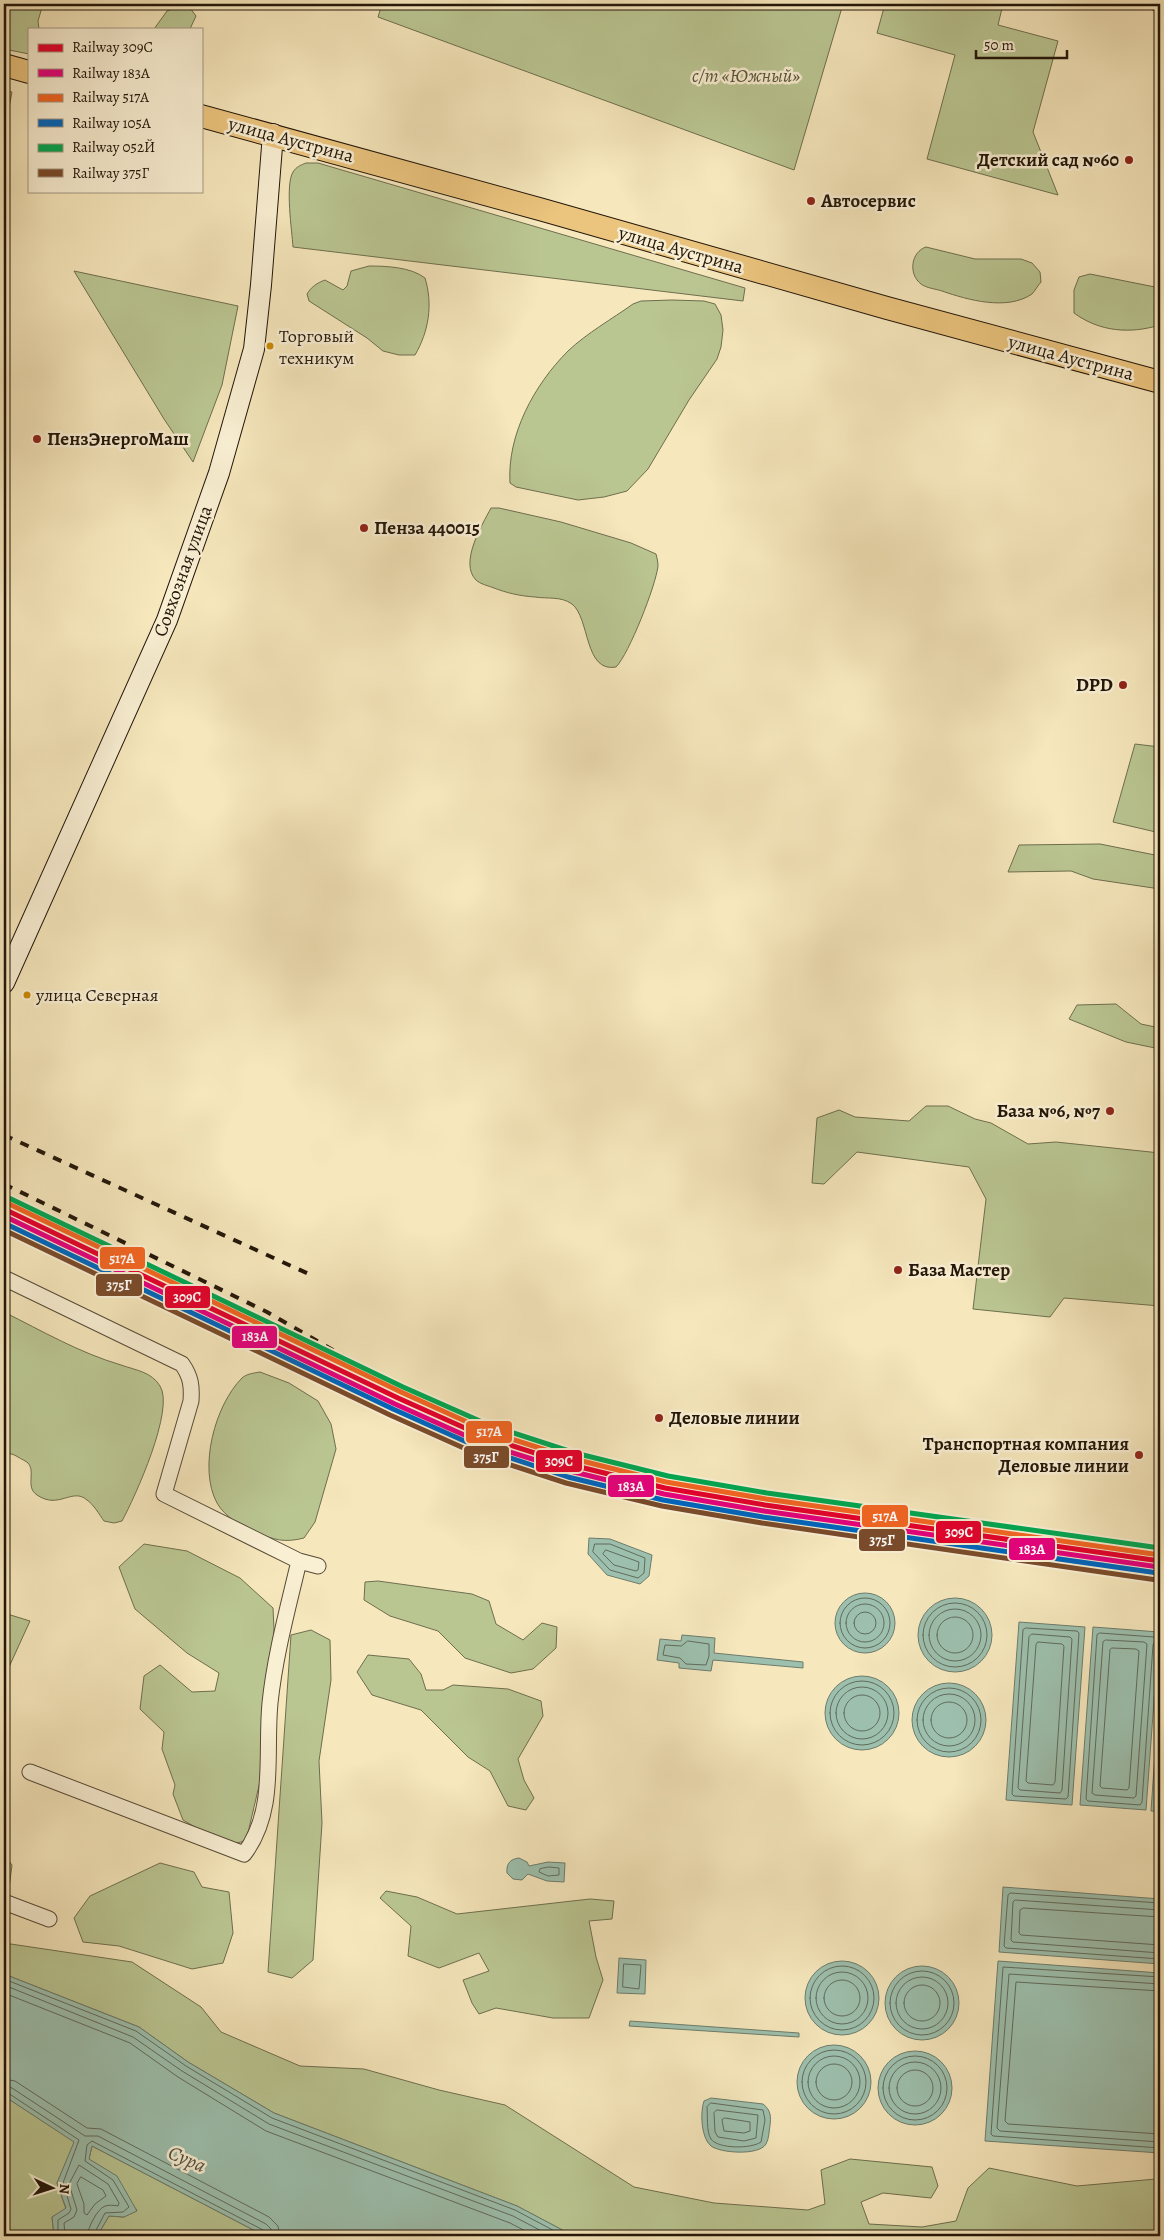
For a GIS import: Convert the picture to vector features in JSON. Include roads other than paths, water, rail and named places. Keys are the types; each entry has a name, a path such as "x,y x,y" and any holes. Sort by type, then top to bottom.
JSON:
{"main road":[{"path":"4,65 28,72"},
{"name":"улица Аустрина","path":"202,116 273,134 778,278 1160,382"},
{"name":"Совхозная улица","path":"4,983 167,620 218,473 254,349 273,134"},
{"path":"4,942 28,926"}],"street":[{"path":"4,1278 182,1364 190,1375 191,1401 164,1494 299,1562 318,1566"},
{"path":"30,1772 244,1854 253,1842 268,1790 270,1704 284,1622 299,1562"},
{"path":"4,1902 49,1919"}],"water":[{"path":"589,1538 610,1539 652,1555 649,1576 640,1584 607,1575 588,1554"},
{"path":"865,1593 882,1598 890,1606 895,1623 890,1640 882,1648 865,1653 848,1648 840,1640 835,1623 840,1606 848,1598"},
{"path":"955,1598 976,1604 986,1614 992,1635 986,1656 976,1666 955,1672 934,1666 924,1656 918,1635 924,1614 934,1604"},
{"path":"1019,1622 1085,1627 1072,1805 1006,1800"},
{"path":"1093,1627 1159,1632 1146,1810 1080,1805"},
{"path":"682,1635 715,1638 714,1653 803,1662 803,1668 713,1660 711,1671 679,1668 679,1663 657,1660 660,1639 681,1641"},
{"path":"862,1676 883,1682 893,1692 899,1713 893,1734 883,1744 862,1750 841,1744 831,1734 825,1713 831,1692 841,1682"},
{"path":"1160,1682 1160,1812 1151,1811"},
{"path":"949,1683 970,1689 980,1699 986,1720 980,1741 970,1751 949,1757 928,1751 918,1741 912,1720 918,1699 928,1689"},
{"path":"519,1858 527,1862 529,1866 548,1862 565,1863 564,1882 547,1881 528,1874 522,1880 513,1879 507,1873 507,1867 509,1862"},
{"path":"1003,1887 1160,1899 1160,1964 999,1952"},
{"path":"619,1958 646,1960 645,1994 617,1993"},
{"path":"842,1961 863,1967 873,1977 879,1998 873,2019 863,2029 842,2035 821,2029 811,2019 805,1998 811,1977 821,1967"},
{"path":"998,1961 1160,1973 1160,2153 985,2141"},
{"path":"922,1966 943,1972 953,1982 959,2003 953,2024 943,2034 922,2040 901,2034 891,2024 885,2003 891,1982 901,1972"},
{"name":"Сура","path":"4,1974 139,2027 188,2062 274,2113 517,2206 568,2233 570,2236 265,2236 92,2146 89,2159 117,2176 137,2211 124,2217 109,2216 97,2236 54,2236 52,2217 66,2208 57,2183 74,2142 4,2096"},
{"path":"630,2021 799,2033 799,2037 629,2026"},
{"path":"834,2045 855,2051 865,2061 871,2082 865,2103 855,2113 834,2119 813,2113 803,2103 797,2082 803,2061 813,2051"},
{"path":"915,2051 936,2057 946,2067 952,2088 946,2109 936,2119 915,2125 894,2119 884,2109 878,2088 884,2067 894,2057"},
{"path":"711,2098 763,2104 768,2109 770,2116 769,2135 766,2144 762,2148 748,2152 731,2152 711,2146 703,2131 702,2118 704,2101"}],"railway":[{"path":"4,1135 311,1275"},
{"path":"4,1184 267,1312 402,1390 489,1429 575,1456 666,1479 893,1515 1160,1552"}],"rail line":[{"name":"052Й","path":"9,1198 403,1387 489,1425 575,1453 668,1476 767,1493 1160,1548"},
{"name":"517А","path":"7,1203 401,1392 487,1431 574,1459 666,1482 766,1499 1160,1555"},
{"name":"309С","path":"4,1209 398,1398 485,1437 572,1465 665,1488 765,1505 1160,1561"},
{"name":"183А","path":"4,1216 395,1404 482,1443 570,1471 664,1494 764,1511 1159,1567"},
{"name":"105А","path":"4,1223 393,1409 480,1448 568,1477 663,1500 763,1517 1158,1573"},
{"name":"375Г","path":"4,1230 390,1415 477,1454 566,1483 662,1506 762,1523 1157,1580"}],"place":[{"name":"Детский сад №60","path":"1129,160"},
{"name":"Автосервис","path":"811,201"},
{"name":"Торговый техникум","path":"270,346"},
{"name":"ПензЭнергоМаш","path":"37,439"},
{"name":"Пенза 440015","path":"364,528"},
{"name":"DPD","path":"1123,685"},
{"name":"улица Северная","path":"27,995"},
{"name":"База №6, №7","path":"1110,1111"},
{"name":"База Мастер","path":"898,1270"},
{"name":"Деловые линии","path":"659,1418"},
{"name":"Транспортная компания Деловые линии","path":"1139,1455"}],"park label":[{"name":"с/т «Южный»","path":"746,76"}]}
